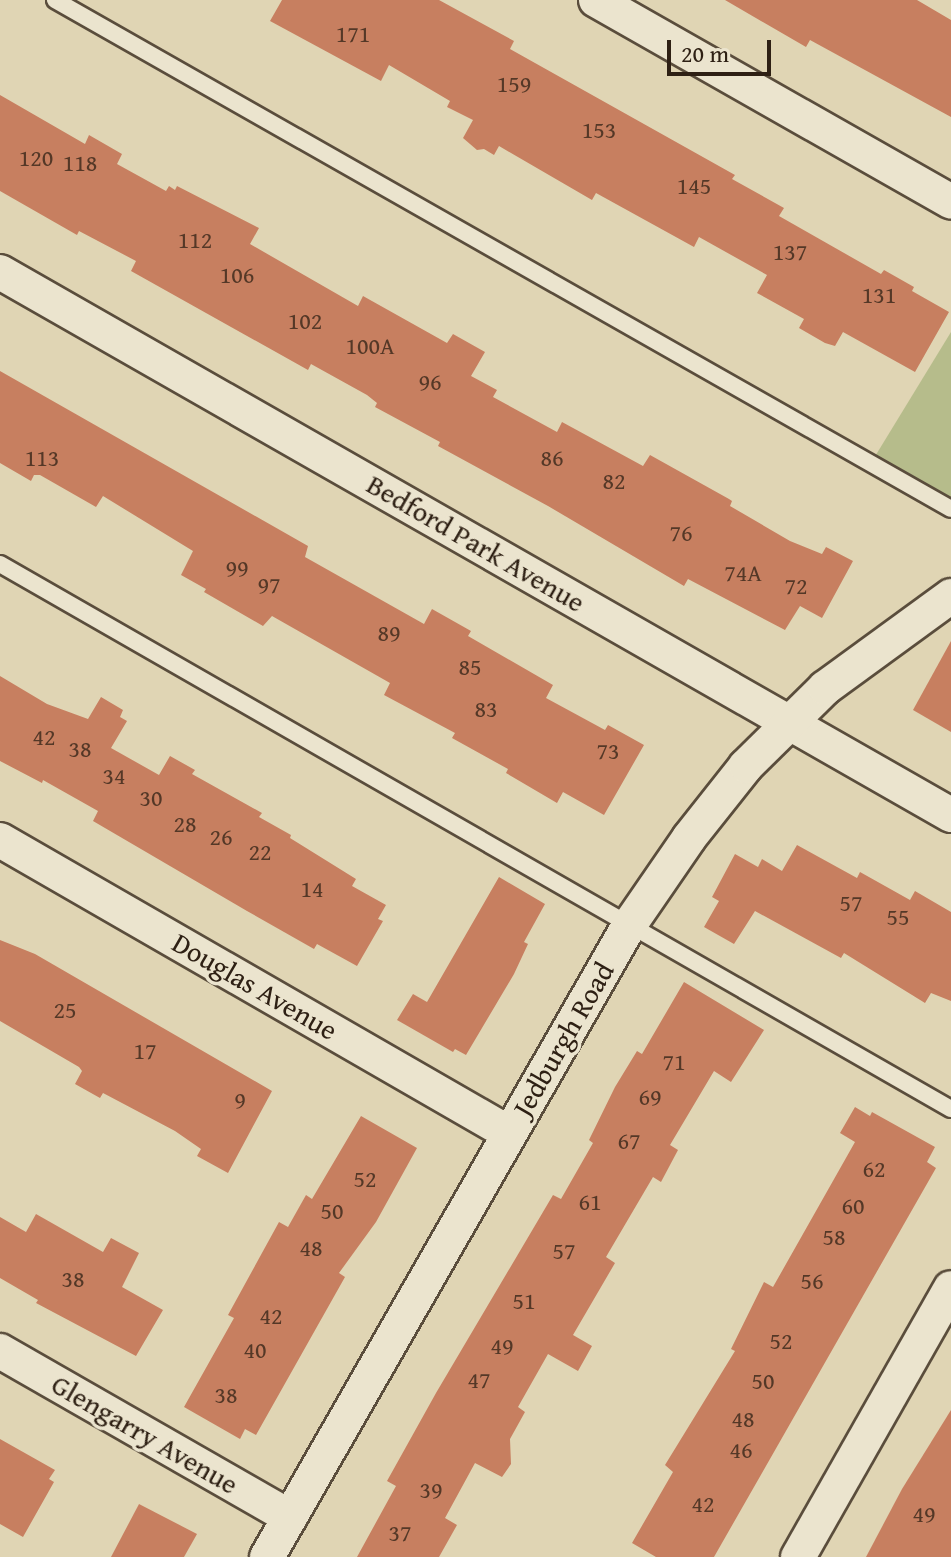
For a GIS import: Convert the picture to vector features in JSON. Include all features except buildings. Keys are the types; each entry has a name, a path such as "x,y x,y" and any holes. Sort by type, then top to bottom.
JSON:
{"street":[{"path":"596,0 951,202"},
{"name":"Bedford Park Avenue","path":"0,272 951,815"},
{"name":"Jedburgh Road","path":"267,1557 630,924 746,766 842,673 951,596"},
{"name":"Douglas Avenue","path":"0,840 509,1133"},
{"path":"798,1557 951,1288"},
{"name":"Glengarry Avenue","path":"0,1351 290,1517"}],"lane":[{"path":"55,0 951,509"},
{"path":"0,564 951,1109"}],"green space":[{"path":"951,332 951,503 874,458"}]}
